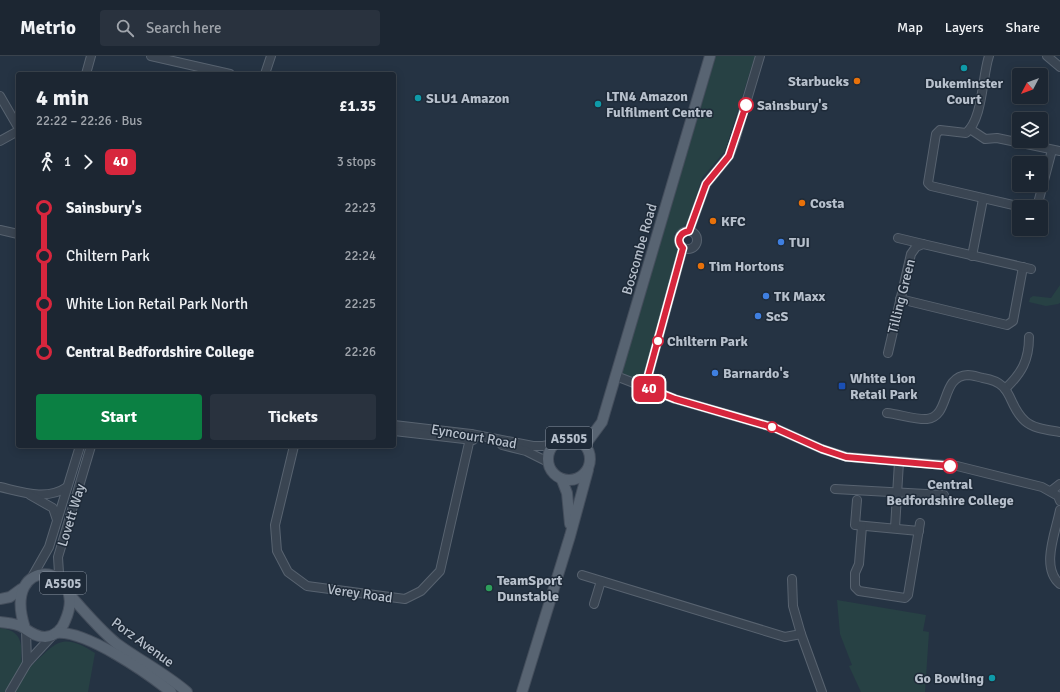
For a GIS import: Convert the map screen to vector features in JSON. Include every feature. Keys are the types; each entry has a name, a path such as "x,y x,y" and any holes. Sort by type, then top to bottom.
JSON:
{"main road":[{"name":"Boscombe Road","path":"585,445 602,422 710,56"},
{"name":"A5505","path":"522,692 570,536 588,470 590,457 585,445 573,438 566,438 554,444 548,455 548,462 550,470 555,476 562,480 567,493 570,516 570,536"},
{"path":"562,480 577,480 588,470"},
{"name":"A5505","path":"25,629 19,603 21,589 25,582 32,577 38,574 51,574 64,584 69,594 70,607 62,627 54,634"},
{"name":"A5505","path":"0,599 10,597 21,589"},
{"name":"Porz Avenue","path":"69,594 116,642 187,692"},
{"path":"0,622 25,629 35,635 44,637 54,634"},
{"name":"Porz Avenue","path":"54,634 65,632 75,634 95,644 155,679 170,692"}],"street":[{"path":"87,72 91,56"},
{"path":"151,56 221,72"},
{"path":"265,72 271,56"},
{"path":"689,231 706,184 729,156 760,56"},
{"path":"989,56 978,109 970,129 966,133 940,130 936,134 928,183 931,186 1012,205"},
{"path":"1047,56 1060,67"},
{"path":"0,96 16,124"},
{"path":"970,129 985,139 997,138 1012,141"},
{"path":"0,141 16,133"},
{"path":"1040,200 1056,150"},
{"path":"972,256 983,199"},
{"path":"0,230 16,234"},
{"path":"689,231 696,235 697,243 690,250 683,248 679,243 680,237 684,232 689,231"},
{"name":"Tilling Green","path":"898,238 1027,268 1013,321 1007,325 900,299"},
{"name":"Tilling Green","path":"888,353 910,254 916,247 923,244"},
{"path":"645,387 683,248"},
{"path":"1006,388 1019,376 1029,347 1029,337"},
{"path":"887,413 927,419 935,416 940,411 951,384 957,379 967,375 995,380 1006,388 1026,422 1034,427 1060,432"},
{"path":"616,376 675,399 775,428 822,449 846,457 957,466 1051,490 1058,496 1060,501"},
{"name":"Eyncourt Road","path":"396,425 533,446 554,444"},
{"name":"Eyncourt Road","path":"396,431 470,436 526,451 548,462"},
{"name":"Verey Road","path":"294,448 275,524 277,551 288,572 307,586 405,599 421,591 440,571 470,436"},
{"name":"Lovett Way","path":"32,577 49,547 79,448"},
{"name":"Lovett Way","path":"64,584 59,573 58,557 90,448"},
{"path":"895,528 899,462"},
{"path":"1051,490 1060,484"},
{"path":"0,487 25,493 52,495 67,487"},
{"path":"835,489 944,495"},
{"path":"25,493 53,508 57,520"},
{"path":"857,500 855,525 895,528 919,527 908,595 904,598 859,591 855,586 855,573 859,564 862,526"},
{"path":"1058,583 1052,574 1050,559 1060,510"},
{"path":"582,575 785,637 801,634"},
{"path":"792,578 793,606 801,634 822,692"},
{"path":"594,604 601,581"},
{"path":"25,629 27,663"},
{"path":"10,692 27,663 54,634"}],"green space":[{"path":"716,56 755,56 725,151 702,178 687,223 674,234 679,251 642,382 622,373"},
{"path":"1060,285 1060,303 1046,306 1029,302 1030,298 1033,296 1051,298"},
{"path":"837,600 926,615 923,631 929,632 925,692 861,692 849,666 852,665 840,634"},
{"path":"0,628 7,629 16,634 21,642 21,660 30,667 53,646 66,641 84,646 95,653 88,692 0,692"}],"bus line":[{"name":"40","path":"746,105 729,156 706,184 689,231 684,232 680,237 679,243 683,248 645,387 675,399 775,428 822,449 846,457 950,466"}],"place":[{"name":"Dukeminster Court","path":"964,68"},
{"name":"Starbucks","path":"857,81"},
{"name":"SLU1 Amazon","path":"418,98"},
{"name":"LTN4 Amazon Fulfilment Centre","path":"598,104"},
{"name":"Sainsbury's","path":"746,105"},
{"name":"Costa","path":"802,203"},
{"name":"KFC","path":"713,221"},
{"name":"TUI","path":"781,242"},
{"name":"Tim Hortons","path":"701,266"},
{"name":"TK Maxx","path":"766,296"},
{"name":"ScS","path":"758,316"},
{"name":"Chiltern Park","path":"658,341"},
{"name":"Barnardo's","path":"715,373"},
{"name":"White Lion Retail Park","path":"842,386"},
{"name":"Central Bedfordshire College","path":"950,466"},
{"name":"TeamSport Dunstable","path":"489,588"},
{"name":"Go Bowling","path":"992,678"}]}
